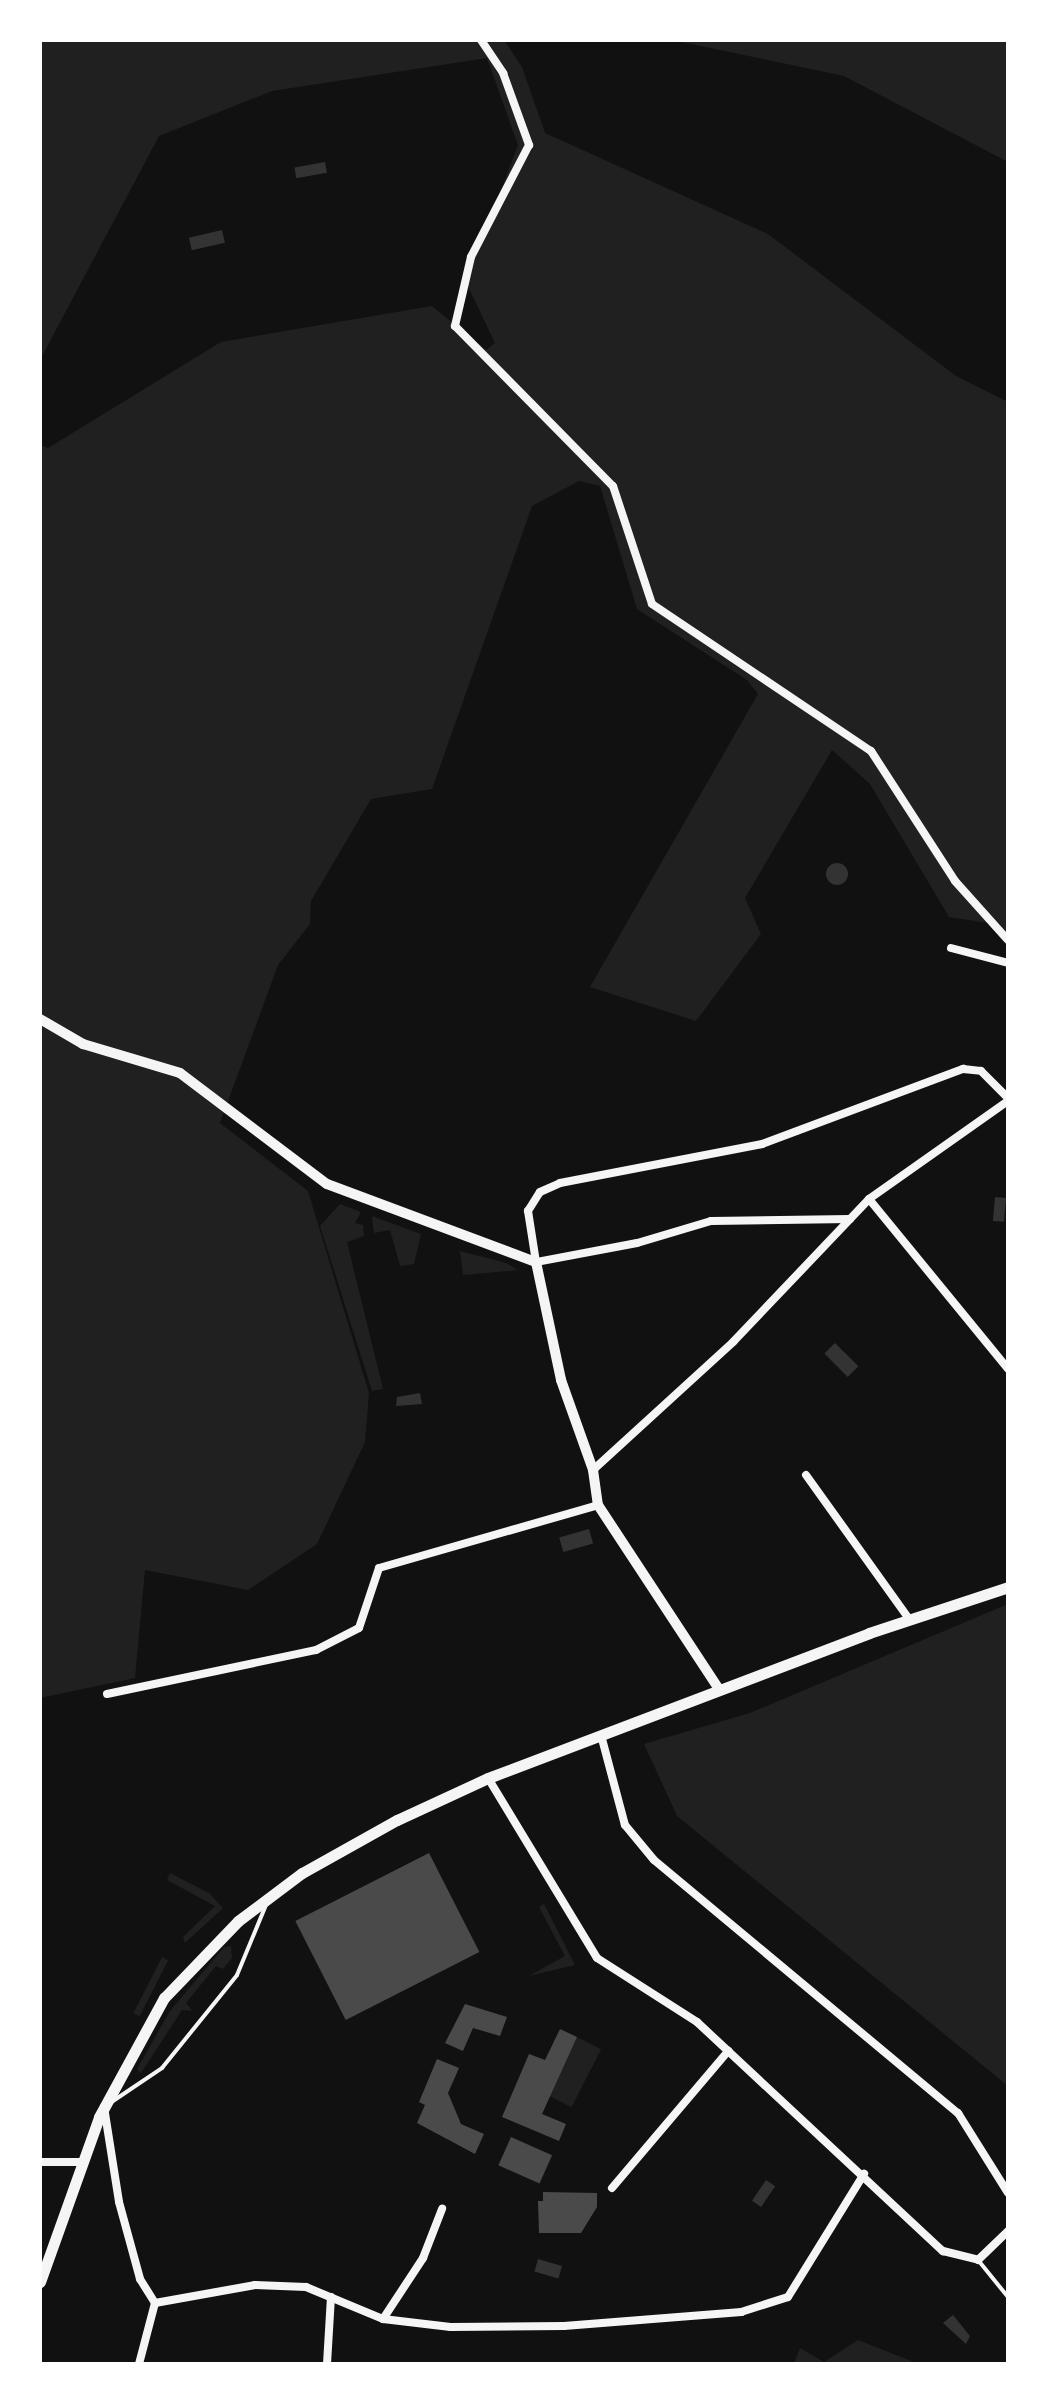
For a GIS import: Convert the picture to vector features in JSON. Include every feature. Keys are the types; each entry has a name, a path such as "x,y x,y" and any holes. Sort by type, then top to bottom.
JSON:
{"main road":[{"path":"40,2282 104,2107 164,1998 238,1921 302,1873 397,1820 488,1778 719,1689 1008,1587"}],"street":[{"path":"481,40 503,73 529,145 471,257 455,326 613,486 652,604 871,751 955,881 1008,940"},
{"path":"951,948 1008,963"},
{"path":"40,1019 83,1044 180,1073 327,1184 536,1262 637,1243 711,1221 850,1219"},
{"path":"593,1470 733,1342 869,1199 1008,1099 981,1071 963,1069 762,1144 549,1187 532,1200 528,1211 536,1262 561,1380 593,1470 598,1505 719,1689"},
{"path":"869,1199 1008,1369"},
{"path":"806,1475 910,1620"},
{"path":"107,1694 316,1650 359,1628 379,1568 598,1505"},
{"path":"601,1735 625,1825 654,1860 958,2113 1008,2193"},
{"path":"488,1778 597,1958 697,2022 864,2174 943,2251 978,2260 1008,2231"},
{"path":"612,2188 728,2051"},
{"path":"104,2107 119,2202 140,2279 155,2303 139,2364"},
{"path":"40,2162 83,2162"},
{"path":"155,2303 255,2285 306,2287 383,2319 451,2327 564,2326 741,2312 788,2297 864,2174"},
{"path":"383,2319 423,2258 442,2209"},
{"path":"327,2364 331,2297"}],"lane":[{"path":"104,2107 162,2068 237,1975 268,1899"},
{"path":"978,2260 1008,2297"}],"shaded area":[{"path":"40,40 504,40 522,67 545,133 768,234 956,376 1008,402 1008,933 988,923 949,917 870,784 832,750 745,898 761,934 696,1021 590,987 758,694 747,680 637,609 600,486 579,481 532,506 432,789 371,799 311,901 310,924 278,965 220,1123 308,1191 369,1393 365,1442 317,1544 248,1590 145,1570 135,1678 40,1698 40,445 48,448 221,342 432,306 486,350 495,343 466,282 518,145 487,58 272,91 159,136 40,360"},
{"path":"672,40 1008,40 1008,162 844,76"},
{"path":"325,162 327,173 296,178 294,167"},
{"path":"222,230 225,243 192,250 189,238"},
{"path":"837,863 845,866 848,874 845,882 837,885 829,882 826,874 829,866"},
{"path":"995,1197 1006,1198 1004,1222 993,1221"},
{"path":"340,1204 361,1212 355,1223 363,1225 364,1236 347,1242 383,1389 372,1391 320,1226"},
{"path":"372,1216 421,1234 414,1264 400,1266 390,1230 374,1233"},
{"path":"460,1251 506,1263 518,1270 463,1275"},
{"path":"835,1343 858,1366 848,1377 824,1354"},
{"path":"420,1393 422,1404 396,1406 397,1397"},
{"path":"589,1529 593,1543 563,1552 559,1538"},
{"path":"1008,1604 1008,2086 677,1816 644,1744 750,1713"},
{"path":"170,1873 209,1893 223,1908 185,1943 183,1937 215,1906 167,1880"},
{"path":"544,1904 575,1965 529,1976 565,1956 539,1907"},
{"path":"231,1946 232,1958 223,1969 216,1966 186,2003 192,2011 182,2010 141,2073 137,2069 170,2011 224,1947"},
{"path":"162,1957 168,1960 140,2016 133,2013"},
{"path":"577,2037 601,2049 572,2107 547,2095"},
{"path":"766,2180 775,2186 761,2207 752,2201"},
{"path":"538,2259 562,2266 558,2278 534,2271"},
{"path":"953,2315 970,2336 966,2344 943,2323"},
{"path":"858,2340 919,2364 794,2364 800,2348 824,2362"}],"building":[{"path":"429,1853 479,1952 346,2020 295,1921"},
{"path":"465,2004 507,2017 500,2036 473,2028 463,2051 445,2043"},
{"path":"560,2029 577,2037 542,2114 566,2124 559,2141 502,2117 529,2054 545,2060"},
{"path":"437,2059 459,2068 448,2093 461,2124 484,2134 475,2154 417,2123 425,2105 419,2102"},
{"path":"511,2137 552,2155 540,2184 498,2165"},
{"path":"543,2192 597,2193 597,2207 581,2233 539,2233 538,2201 543,2201"}]}
